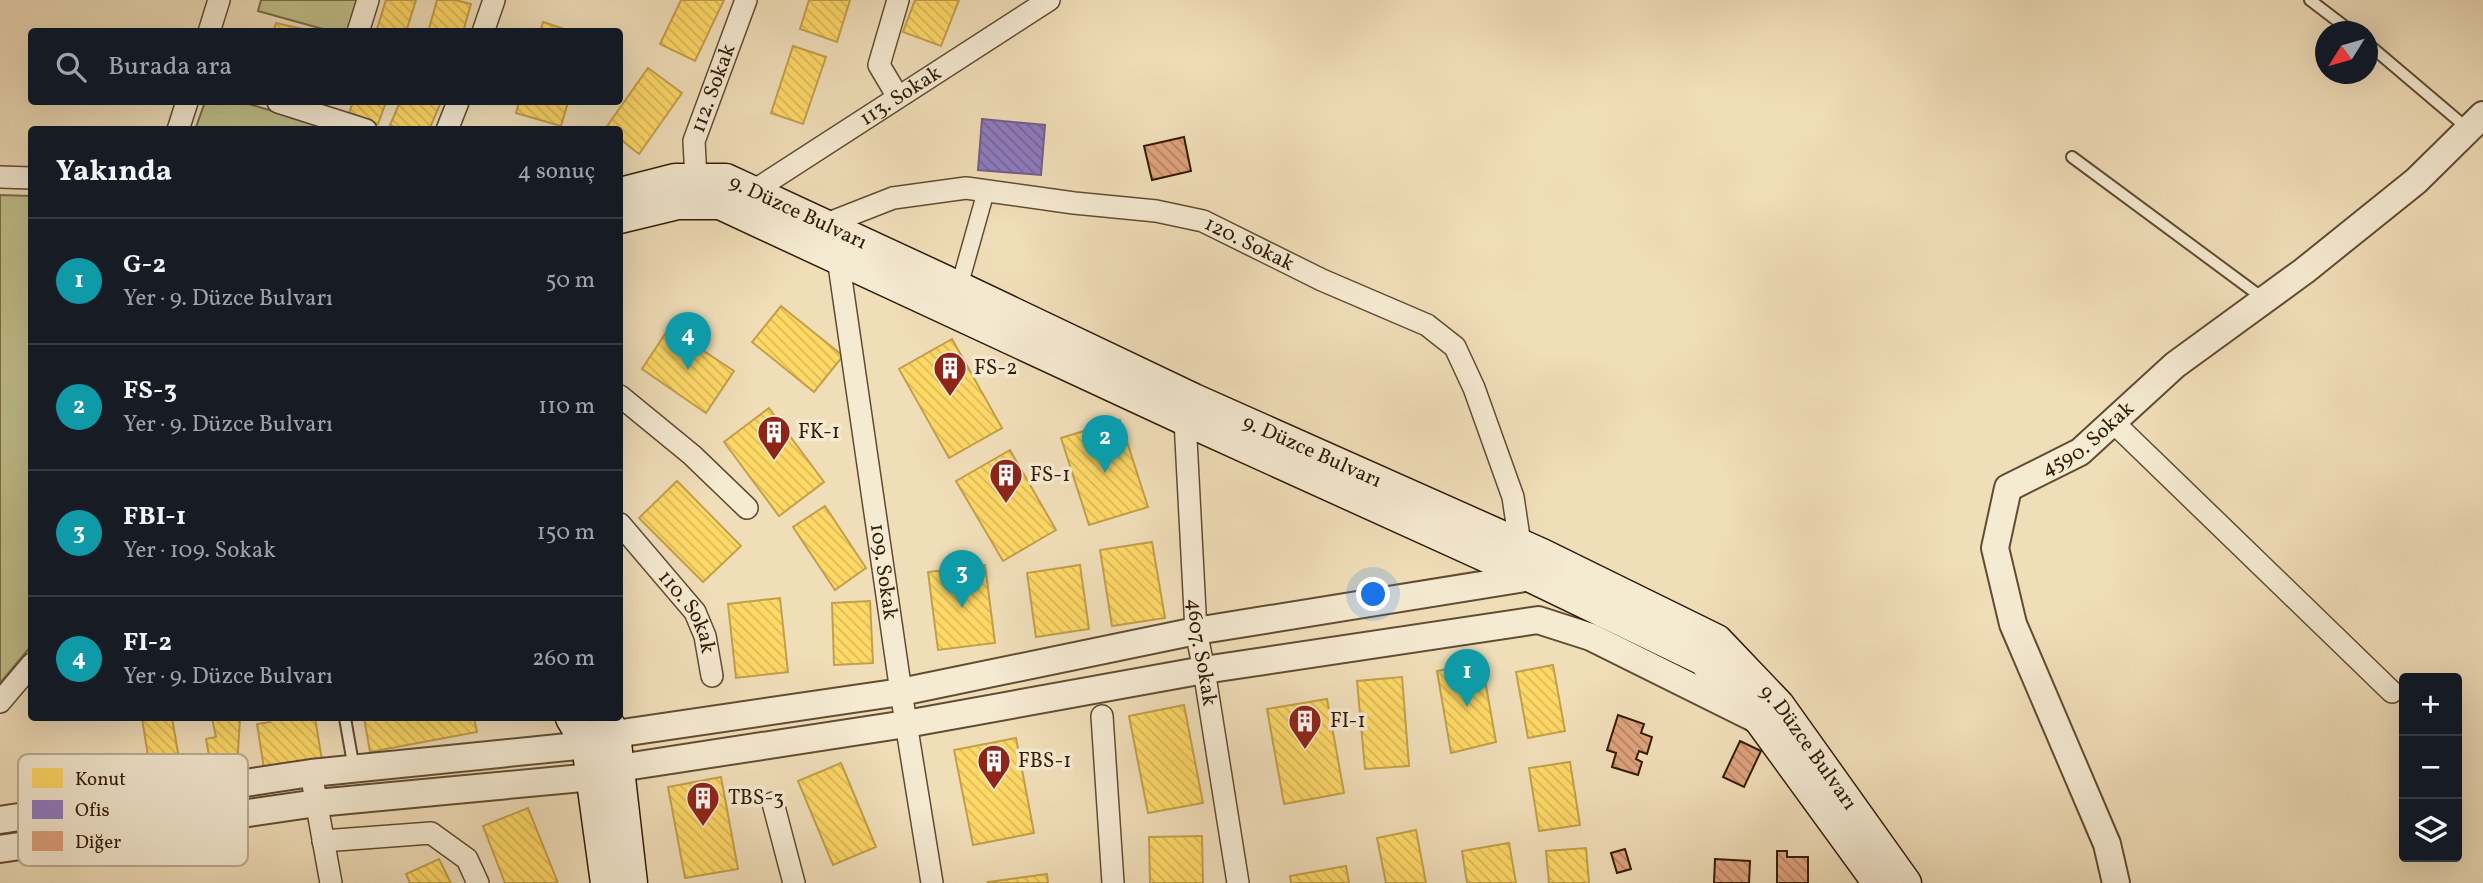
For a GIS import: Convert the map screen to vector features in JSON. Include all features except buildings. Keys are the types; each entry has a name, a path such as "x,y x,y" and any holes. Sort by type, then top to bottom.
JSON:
{"main road":[{"name":"9. Düzce Bulvarı","path":"623,192 675,179 726,179 1194,399 1520,544 1717,640 1779,705 1906,883"},
{"name":"9. Düzce Bulvarı","path":"623,217 678,204 720,204 1531,577 1703,660 1760,721 1878,883"},
{"path":"573,721 606,772 632,883"},
{"path":"606,883 606,772 610,726"}],"street":[{"path":"210,28 219,0"},
{"path":"359,28 368,0"},
{"name":"112. Sokak","path":"696,180 694,141 746,0"},
{"path":"898,0 879,65 898,97"},
{"name":"113. Sokak","path":"752,192 1049,0"},
{"path":"484,28 489,1"},
{"path":"179,126 186,105"},
{"path":"299,105 334,110 360,126"},
{"path":"449,126 457,105"},
{"name":"4590. Sokak","path":"2116,883 2107,844 2012,624 1995,548 2008,488 2080,452 2175,365 2265,299 2416,181 2476,122"},
{"path":"0,177 28,178"},
{"name":"120. Sokak","path":"824,225 893,198 966,188 1156,211 1203,221 1322,279 1427,325 1455,347 1474,388 1513,497 1520,544"},
{"path":"959,287 986,191"},
{"name":"109. Sokak","path":"838,258 901,692 932,883"},
{"path":"623,398 692,455 747,508"},
{"name":"4607. Sokak","path":"1185,420 1196,631 1238,883"},
{"path":"2113,422 2392,692"},
{"name":"110. Sokak","path":"623,528 695,612 705,636 712,676"},
{"path":"610,726 901,692 1196,631 1531,577"},
{"path":"248,813 606,772 906,723 1204,670 1538,620 1591,637 1760,721"},
{"path":"0,702 28,669"},
{"path":"1102,716 1114,883"},
{"path":"248,783 311,773 587,745"},
{"path":"311,773 323,841 334,881"},
{"path":"773,803 794,883"},
{"path":"0,820 18,817"},
{"path":"323,841 432,833 467,859 478,883"},
{"path":"0,849 18,846"}],"lane":[{"path":"2310,0 2338,21"},
{"path":"2378,51 2476,122"},
{"path":"2072,157 2265,299"},
{"path":"346,721 354,769"}],"shaded area":[{"path":"261,0 359,0 351,28 319,28 258,11"},
{"path":"204,105 252,105 324,126 196,126"},
{"path":"0,195 28,196 28,650 0,683"}],"place":[{"name":"FI-2","path":"688,370"},
{"name":"FS-2","path":"950,398"},
{"name":"FK-1","path":"774,462"},
{"name":"FS-3","path":"1105,473"},
{"name":"FS-1","path":"1006,505"},
{"name":"FBI-1","path":"962,608"},
{"name":"G-2","path":"1467,707"},
{"name":"FI-1","path":"1305,751"},
{"name":"FBS-1","path":"994,791"},
{"name":"TBS-3","path":"703,828"}]}
